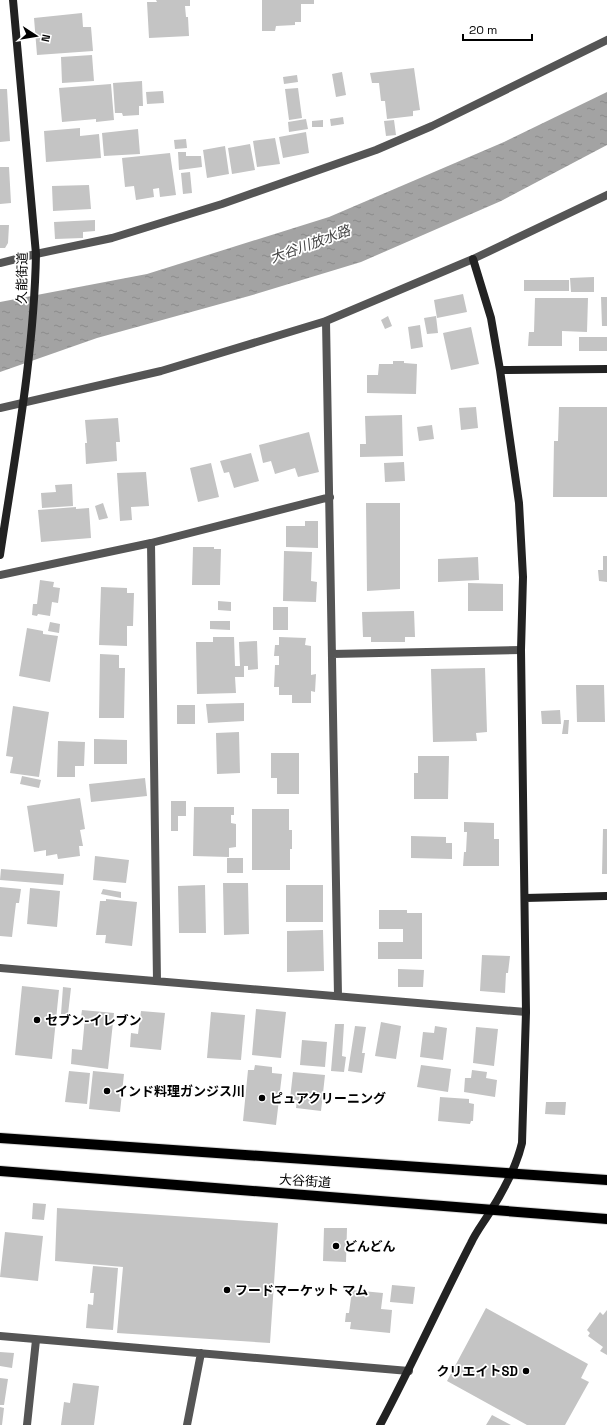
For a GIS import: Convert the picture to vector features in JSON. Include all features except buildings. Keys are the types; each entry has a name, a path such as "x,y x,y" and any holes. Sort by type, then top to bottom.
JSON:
{"main road":[{"name":"大谷街道","path":"0,1138 607,1180"},
{"name":"大谷街道","path":"0,1171 607,1219"}],"street":[{"name":"久能街道","path":"0,555 23,402 33,313 36,254 13,0"},
{"path":"0,263 112,238 222,204 376,150 432,126 607,40"},
{"path":"0,408 161,371 326,321 473,259 607,195"},
{"path":"380,1425 472,1241 512,1174 522,1143 526,1012 521,650 523,577 519,503 491,318 473,259"},
{"path":"326,321 338,996"},
{"path":"500,370 607,369"},
{"path":"0,575 151,543 330,498"},
{"path":"151,543 157,981"},
{"path":"332,654 521,650"},
{"path":"525,898 607,896"},
{"path":"0,968 526,1012"},
{"path":"0,1336 408,1371"},
{"path":"28,1425 36,1340"},
{"path":"187,1425 201,1353"}],"water":[{"name":"大谷川放水路","path":"607,92 607,145 501,201 361,262 249,296 97,338 0,372 0,302 147,274 329,217 504,142"}],"place":[{"name":"セブン-イレブン","path":"37,1020"},
{"name":"インド料理ガンジス川","path":"107,1091"},
{"name":"ピュアクリーニング","path":"262,1098"},
{"name":"どんどん","path":"336,1246"},
{"name":"フードマーケット マム","path":"227,1290"},
{"name":"クリエイトSD","path":"526,1371"}]}
